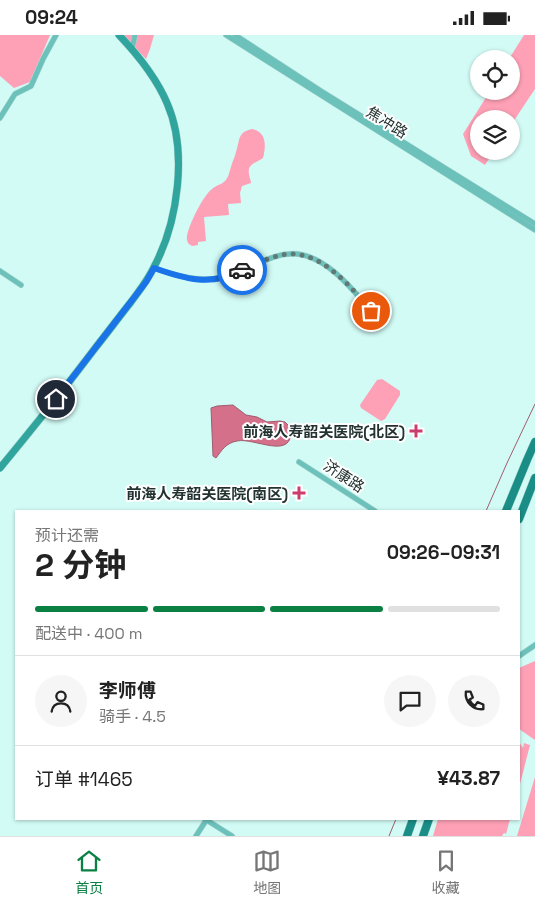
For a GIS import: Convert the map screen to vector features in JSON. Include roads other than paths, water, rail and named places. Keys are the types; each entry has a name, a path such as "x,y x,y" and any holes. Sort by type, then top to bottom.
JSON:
{"main road":[{"path":"0,468 146,282 166,241 173,216 178,178 178,153 174,125 167,103 149,71 119,35"},
{"path":"506,510 535,442"},
{"path":"520,516 535,478"},
{"path":"407,836 413,820"},
{"path":"423,836 428,820"}],"street":[{"path":"0,118 15,94 31,86 56,35"},
{"path":"132,49 135,35"},
{"name":"焦冲路","path":"226,35 535,230"},
{"name":"焦冲路","path":"235,35 321,91 535,224"},
{"path":"154,268 182,278 211,280 224,278 278,255 300,255 324,265 344,280 371,311"},
{"path":"0,271 21,285"},
{"name":"济康路","path":"299,462 373,510"},
{"path":"520,655 535,645"},
{"path":"196,836 205,820"},
{"path":"208,820 232,836"}],"waterway":[{"path":"486,510 535,404"},
{"path":"389,836 396,820"}],"place":[{"name":"前海人寿韶关医院(北区)","path":"416,431"},
{"name":"前海人寿韶关医院(南区)","path":"299,493"}]}
